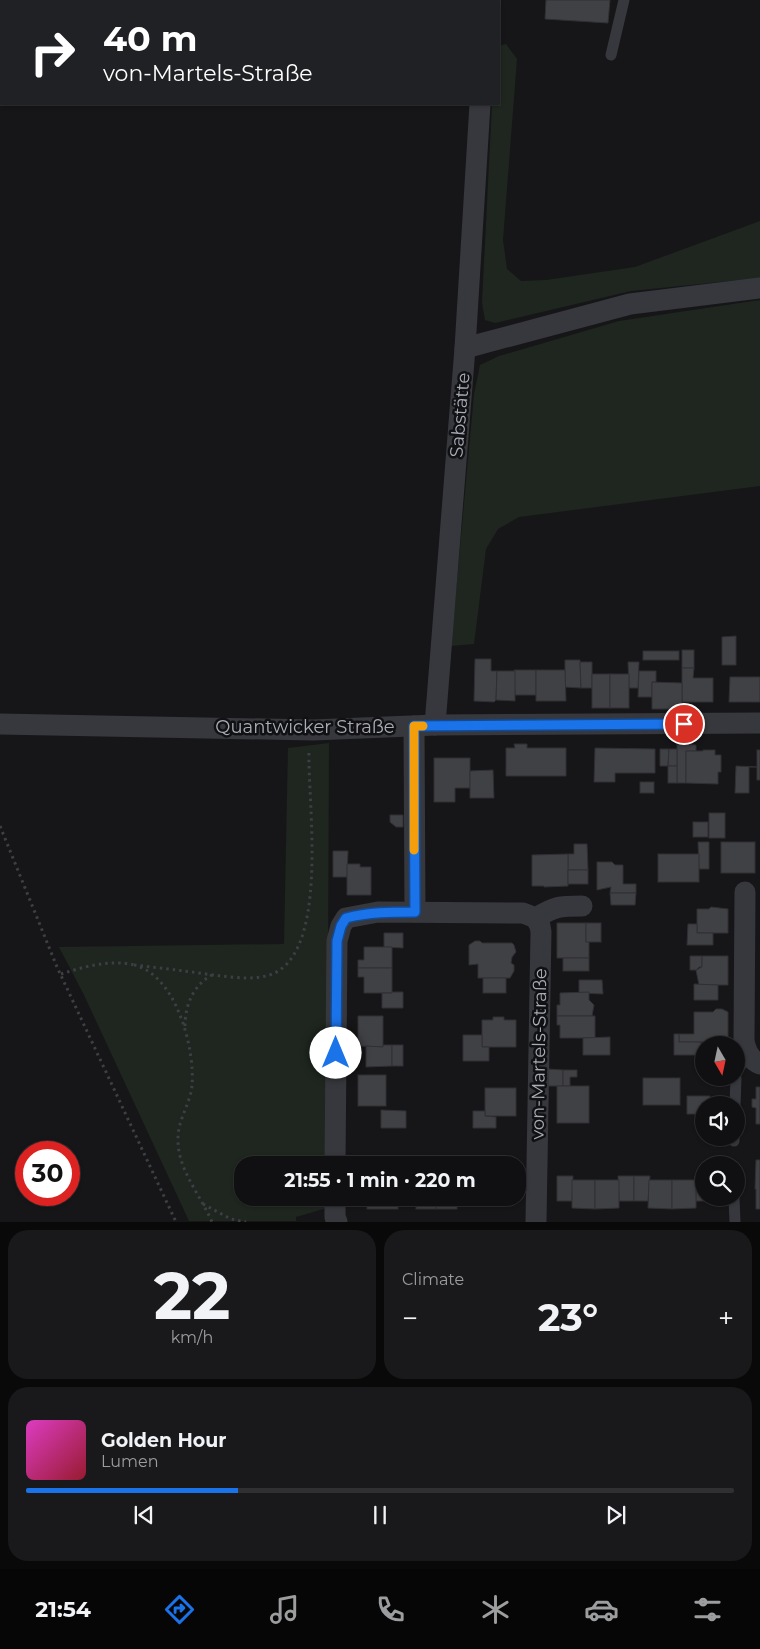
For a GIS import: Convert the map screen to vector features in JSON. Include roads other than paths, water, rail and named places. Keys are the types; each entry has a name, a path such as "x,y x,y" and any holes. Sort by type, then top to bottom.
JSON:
{"street":[{"name":"Sabstätte","path":"435,725 465,348 480,105"},
{"path":"465,348 630,304 760,288"},
{"name":"Quantwicker Straße","path":"0,724 313,730 435,725 760,723"},
{"path":"414,726 415,912"},
{"path":"746,892 744,1041 754,1059"},
{"path":"335,1156 337,941 341,926 346,918 378,912 523,913 536,918 552,908 582,906"},
{"name":"von-Martels-Straße","path":"536,918 541,932 536,1222"},
{"path":"335,1206 337,1222"}],"lane":[{"path":"611,55 624,0"},
{"path":"734,1206 735,1222"}]}
